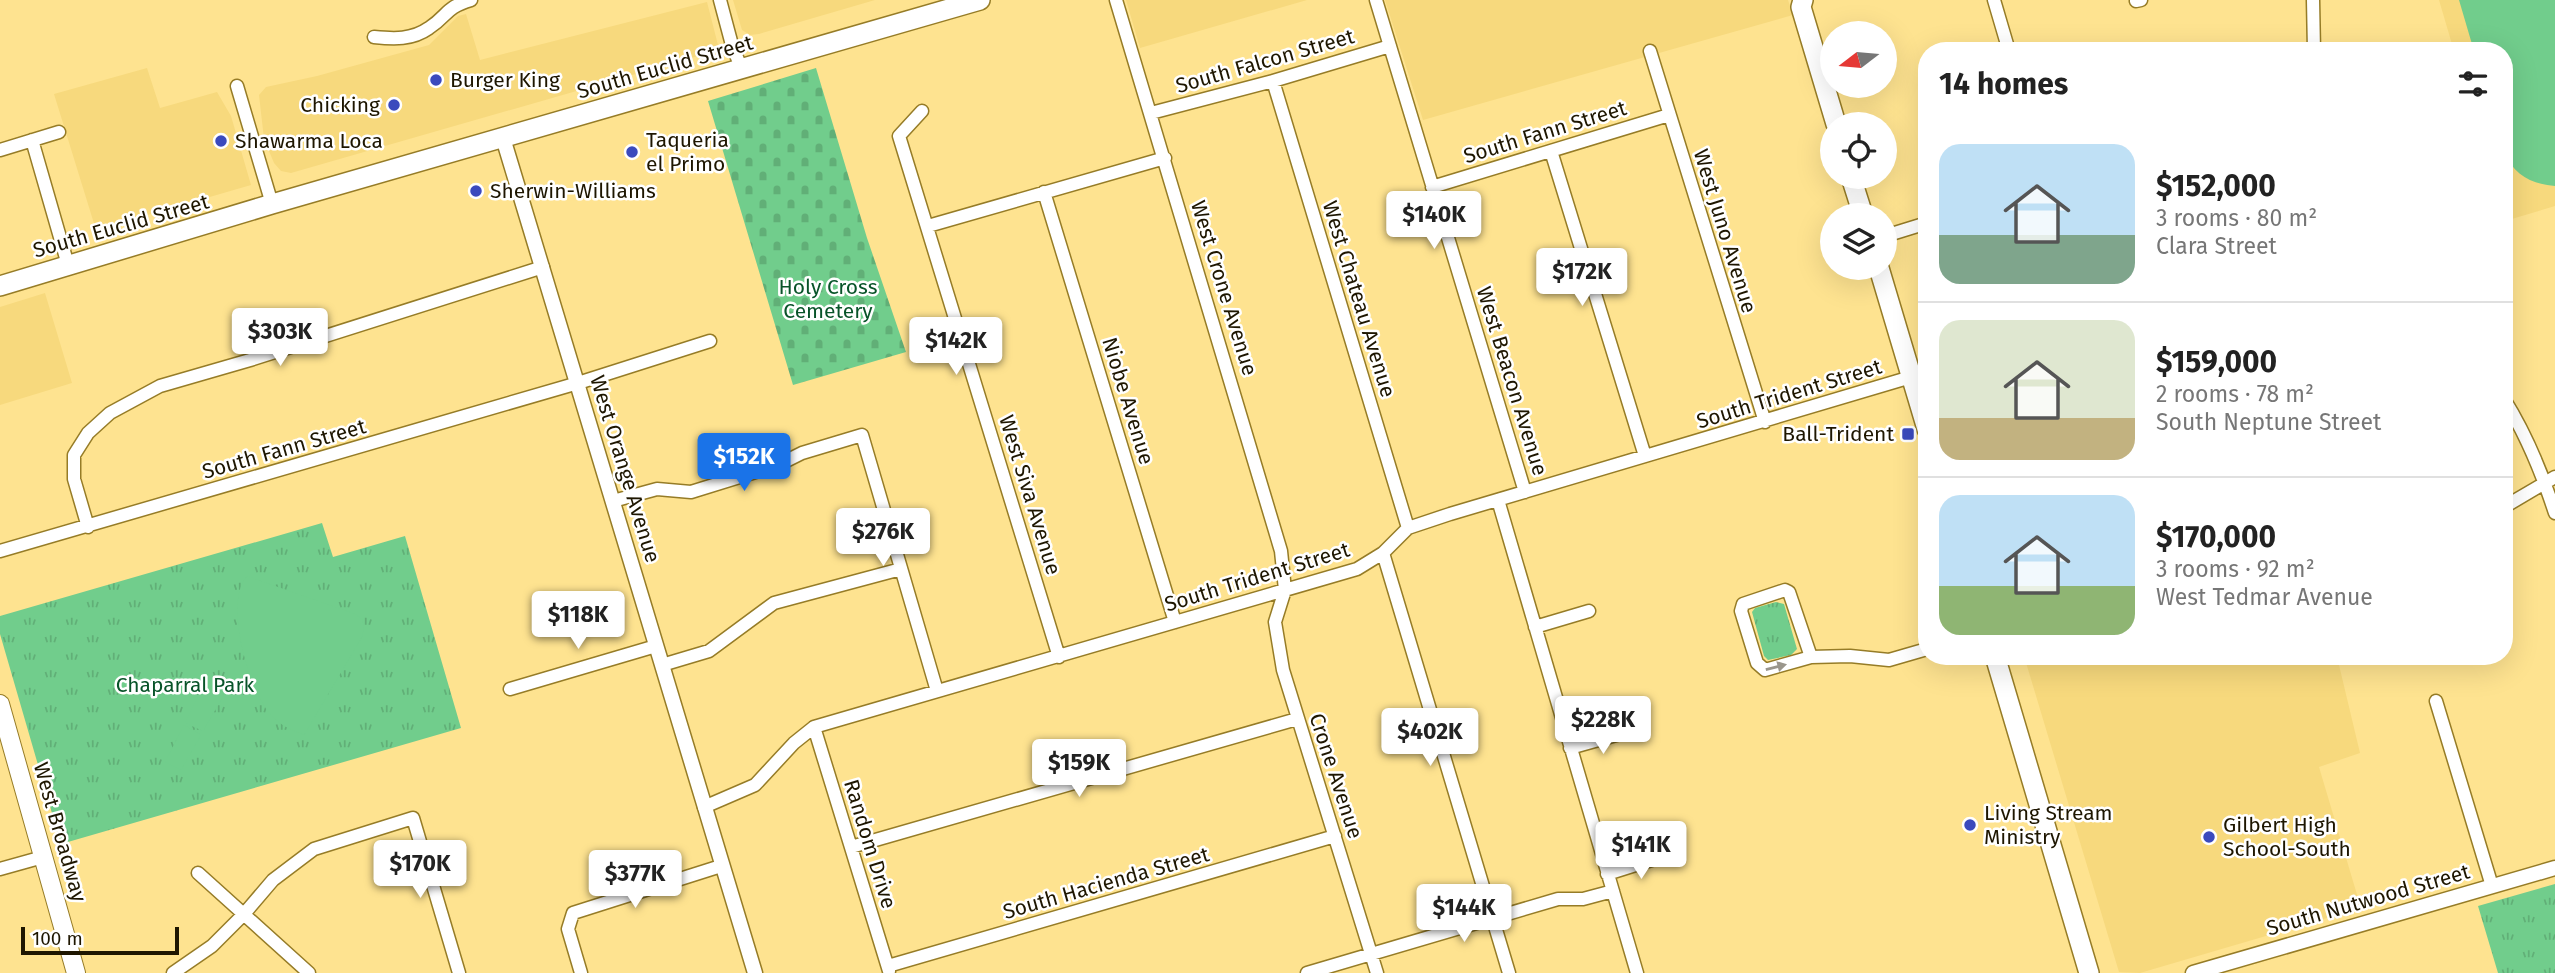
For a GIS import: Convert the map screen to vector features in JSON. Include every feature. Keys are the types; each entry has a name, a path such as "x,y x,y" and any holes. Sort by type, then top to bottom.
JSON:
{"main road":[{"name":"South Euclid Street","path":"0,286 272,204 980,0"},
{"path":"1799,2 1832,112"},
{"path":"1883,280 1918,400"},
{"path":"1998,665 2089,973"},
{"name":"West Broadway","path":"0,704 76,973"}],"street":[{"path":"374,37 401,40 429,29 452,6 471,0"},
{"path":"720,0 732,45 742,69"},
{"name":"West Crone Avenue","path":"1116,0 1263,485 1281,551 1285,590"},
{"name":"West Beacon Avenue","path":"1376,0 1525,492"},
{"path":"1994,0 2006,42"},
{"path":"2313,0 2314,42"},
{"name":"South Falcon Street","path":"1151,113 1273,81 1390,46"},
{"name":"West Juno Avenue","path":"1650,51 1765,422"},
{"name":"West Chateau Avenue","path":"1273,81 1408,528"},
{"path":"237,86 272,204"},
{"name":"West Siva Avenue","path":"922,111 900,135 1059,657"},
{"name":"South Fann Street","path":"1432,187 1669,115"},
{"path":"0,150 60,132"},
{"name":"West Orange Avenue","path":"503,138 755,973"},
{"path":"32,140 68,265"},
{"path":"1551,151 1645,456"},
{"path":"928,226 1165,158"},
{"name":"Niobe Avenue","path":"1044,192 1175,622"},
{"path":"1897,232 1918,226"},
{"path":"88,527 74,479 74,455 88,433 110,414 160,386 543,267"},
{"name":"South Fann Street","path":"0,551 578,383 710,341"},
{"name":"South Trident Street","path":"704,807 755,785 793,743 814,727 1357,569 1383,553 1408,528 1911,377"},
{"path":"2513,412 2550,480 2555,513"},
{"path":"613,501 657,489 691,492 862,435 937,691"},
{"path":"2513,502 2550,480"},
{"path":"1497,500 1637,973"},
{"path":"1383,553 1509,973"},
{"path":"662,666 709,651 774,603 901,569"},
{"name":"Crone Avenue","path":"1285,590 1275,622 1283,670 1377,973"},
{"path":"1811,657 1789,592 1785,590 1743,604 1741,611 1757,663 1763,670 1811,657 1850,656 1889,660 1918,652"},
{"path":"1535,627 1589,611"},
{"path":"510,689 656,646"},
{"path":"2436,701 2492,886"},
{"path":"851,847 1297,719"},
{"name":"Random Drive","path":"814,727 889,970"},
{"path":"1570,748 1627,732"},
{"path":"173,973 212,946 244,914 272,880 314,849 413,818 459,973"},
{"name":"South Hacienda Street","path":"889,970 1335,836"},
{"path":"1607,873 1664,856"},
{"path":"0,869 43,857"},
{"path":"581,973 568,929 573,913 722,866"},
{"name":"South Nutwood Street","path":"2193,973 2555,868"},
{"path":"198,873 309,973"},
{"path":"1307,973 1558,899 1583,899 1613,891"}],"shaded area":[{"path":"733,0 875,0 750,35 742,30"},
{"path":"1126,0 1307,0 1140,48"},
{"path":"1385,0 1788,0 1793,15 1423,120"},
{"path":"2439,0 2555,0 2555,206 2513,219 2513,42 2451,42"},
{"path":"707,2 718,45 705,54 291,173 281,171 274,163 264,139 259,95 266,87 429,45 458,16 466,14 480,60"},
{"path":"147,68 160,108 217,92 231,116 251,185 96,230 54,94"},
{"path":"45,293 72,383 0,405 0,307"},
{"name":"Gilbert High School-South","path":"2027,665 2339,665 2360,753 2319,767 2361,908 2140,973 2119,972"}],"green space":[{"path":"2459,0 2555,0 2555,186 2524,177 2513,167 2513,42 2471,42"},
{"name":"Holy Cross Cemetery","path":"816,68 867,238 906,352 793,385 708,101"},
{"name":"Chaparral Park","path":"322,523 333,557 405,536 461,728 61,844 0,634 0,616"},
{"path":"247,576 355,614 362,619 362,637 304,735 286,727 271,715 247,667 238,625 238,605 240,588"},
{"path":"1776,602 1784,604 1797,649 1791,655 1768,660 1764,656 1752,612 1755,608"},
{"path":"204,685 225,693 203,731 185,723"},
{"path":"184,725 201,735 181,770 165,762"},
{"path":"2555,884 2555,973 2498,973 2478,906"}],"place":[{"name":"Burger King","path":"436,80"},
{"name":"Chicking","path":"394,105"},
{"name":"Shawarma Loca","path":"221,141"},
{"name":"Taqueria el Primo","path":"632,152"},
{"name":"Sherwin-Williams","path":"476,191"},
{"name":"Ball-Trident","path":"1908,434"},
{"name":"Living Stream Ministry","path":"1970,825"},
{"name":"Gilbert High School-South","path":"2209,837"}]}
